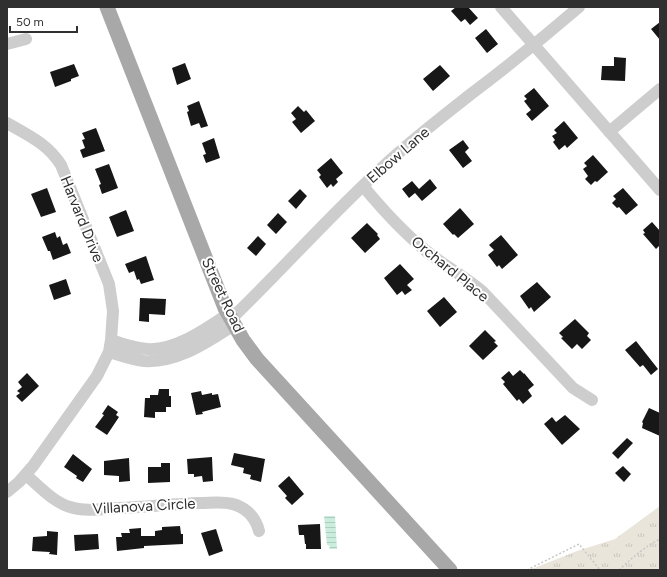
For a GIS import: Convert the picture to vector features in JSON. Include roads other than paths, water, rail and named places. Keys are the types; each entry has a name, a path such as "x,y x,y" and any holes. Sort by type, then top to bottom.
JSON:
{"main road":[{"name":"Street Road","path":"108,7 176,184 231,319 257,358 450,570"}],"street":[{"path":"500,7 660,190"},
{"name":"Elbow Lane","path":"231,319 386,164 579,7"},
{"path":"7,44 26,39"},
{"path":"609,132 660,89"},
{"name":"Harvard Drive","path":"7,123 44,145 61,165 109,284 113,311 110,346 97,376 26,475 7,492"},
{"name":"Orchard Place","path":"363,186 404,232 426,251 475,285 573,388 592,400"},
{"path":"110,346 145,361 169,352 190,350 214,338 231,319"},
{"name":"Villanova Circle","path":"26,475 53,499 70,508 95,510 229,503 245,509 257,521 259,531"}]}
